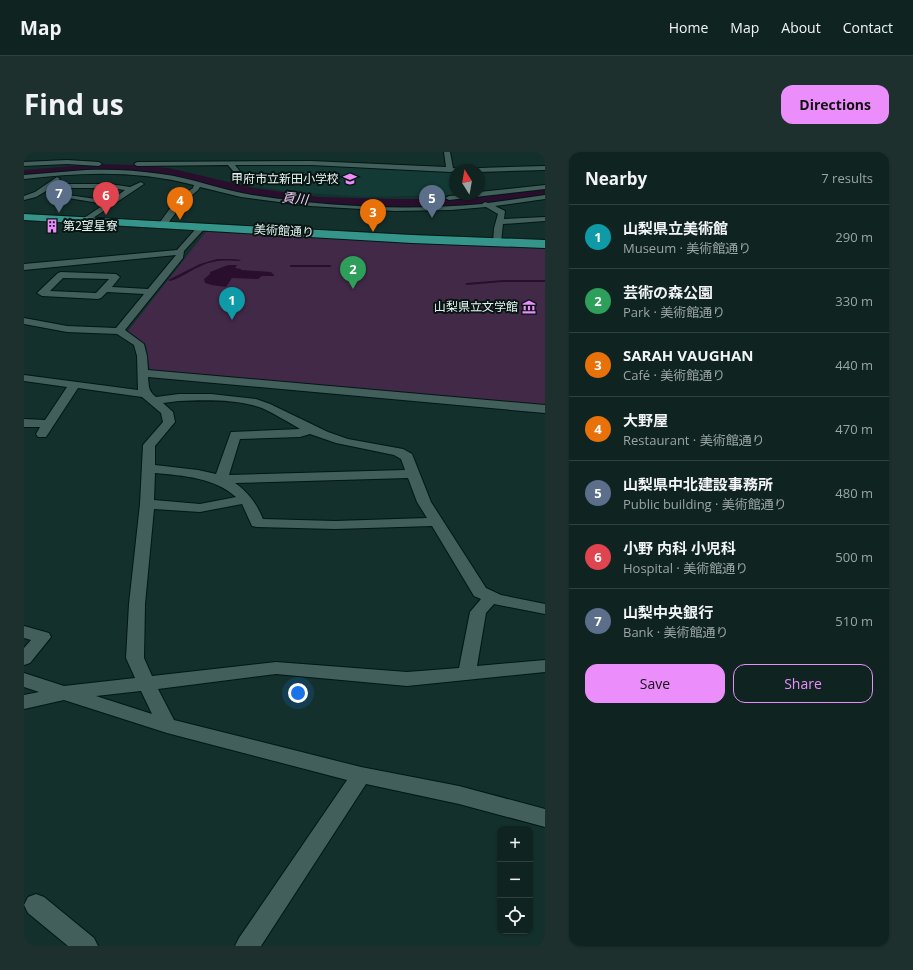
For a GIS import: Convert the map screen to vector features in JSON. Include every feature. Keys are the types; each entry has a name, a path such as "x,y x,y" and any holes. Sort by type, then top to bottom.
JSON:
{"highway":[{"name":"美術館通り","path":"24,217 545,244"}],"street":[{"path":"447,152 449,164"},
{"path":"343,158 355,158 358,164"},
{"path":"128,164 202,161 230,164 295,161 449,170"},
{"path":"24,164 67,162 107,164"},
{"path":"230,164 248,185 238,184"},
{"path":"24,170 67,167 140,166 189,172"},
{"path":"485,170 545,168"},
{"path":"24,177 48,174 119,172 148,174 251,197 287,202 380,208 441,208 487,205 545,197"},
{"path":"24,198 43,192 59,178"},
{"path":"87,220 131,189 141,184"},
{"path":"163,224 180,200 196,189 197,185"},
{"path":"50,186 110,186 131,189"},
{"path":"485,194 545,187"},
{"path":"43,192 111,203"},
{"path":"445,198 449,198"},
{"path":"474,200 506,213 498,228 497,242"},
{"path":"500,222 545,219"},
{"path":"119,331 180,256 180,252 203,226"},
{"path":"24,267 180,252"},
{"path":"105,289 116,277 61,275 42,292 98,296 105,289 151,292"},
{"path":"24,321 67,329 119,331 139,344 142,356 143,389 167,412 169,422 150,445 148,468 148,504 137,604 135,658 167,726"},
{"path":"143,373 545,409"},
{"path":"24,378 75,384 150,397 251,401 266,406 309,430 332,438 398,452 407,457 424,502 480,592 497,600 545,610"},
{"path":"24,423 45,429 75,384"},
{"path":"221,479 235,435 300,433 309,430"},
{"path":"148,468 189,472 221,479 414,474"},
{"path":"221,479 242,493 254,510 257,523 336,524 436,522"},
{"path":"148,504 200,508 246,499"},
{"path":"467,673 478,612 491,597"},
{"path":"24,632 43,638 24,659"},
{"path":"24,702 64,692 276,668 407,679 545,666"},
{"path":"24,680 167,726 361,775 458,795 545,818"},
{"path":"248,946 361,775"},
{"path":"36,905 86,946"}],"shaded area":[{"name":"甲府市立新田小学校","path":"233,164 286,164 449,170 449,195 366,197 291,192 245,184 246,176"},
{"path":"208,229 545,247 545,407 150,371 146,345 128,331"},
{"path":"228,265 237,265 235,268 241,270 271,272 274,276 262,276 258,279 232,278 226,287 205,283 204,279 210,274 210,272"}],"waterway":[{"name":"貢川","path":"24,174 96,168 151,170 190,176 254,193 312,201 365,203 448,203 545,192"},
{"path":"170,280 207,262 239,260"},
{"path":"291,266 330,266"},
{"path":"467,284 503,281 545,281"}],"place":[{"name":"甲府市立新田小学校","path":"350,179"},
{"name":"山梨中央銀行","path":"59,213"},
{"name":"小野 内科 小児科","path":"106,215"},
{"name":"山梨県中北建設事務所","path":"432,218"},
{"name":"大野屋","path":"180,220"},
{"name":"第2望星寮","path":"52,226"},
{"name":"SARAH VAUGHAN","path":"373,232"},
{"name":"芸術の森公園","path":"353,289"},
{"name":"山梨県立文学館","path":"529,307"},
{"name":"山梨県立美術館","path":"232,320"}]}
